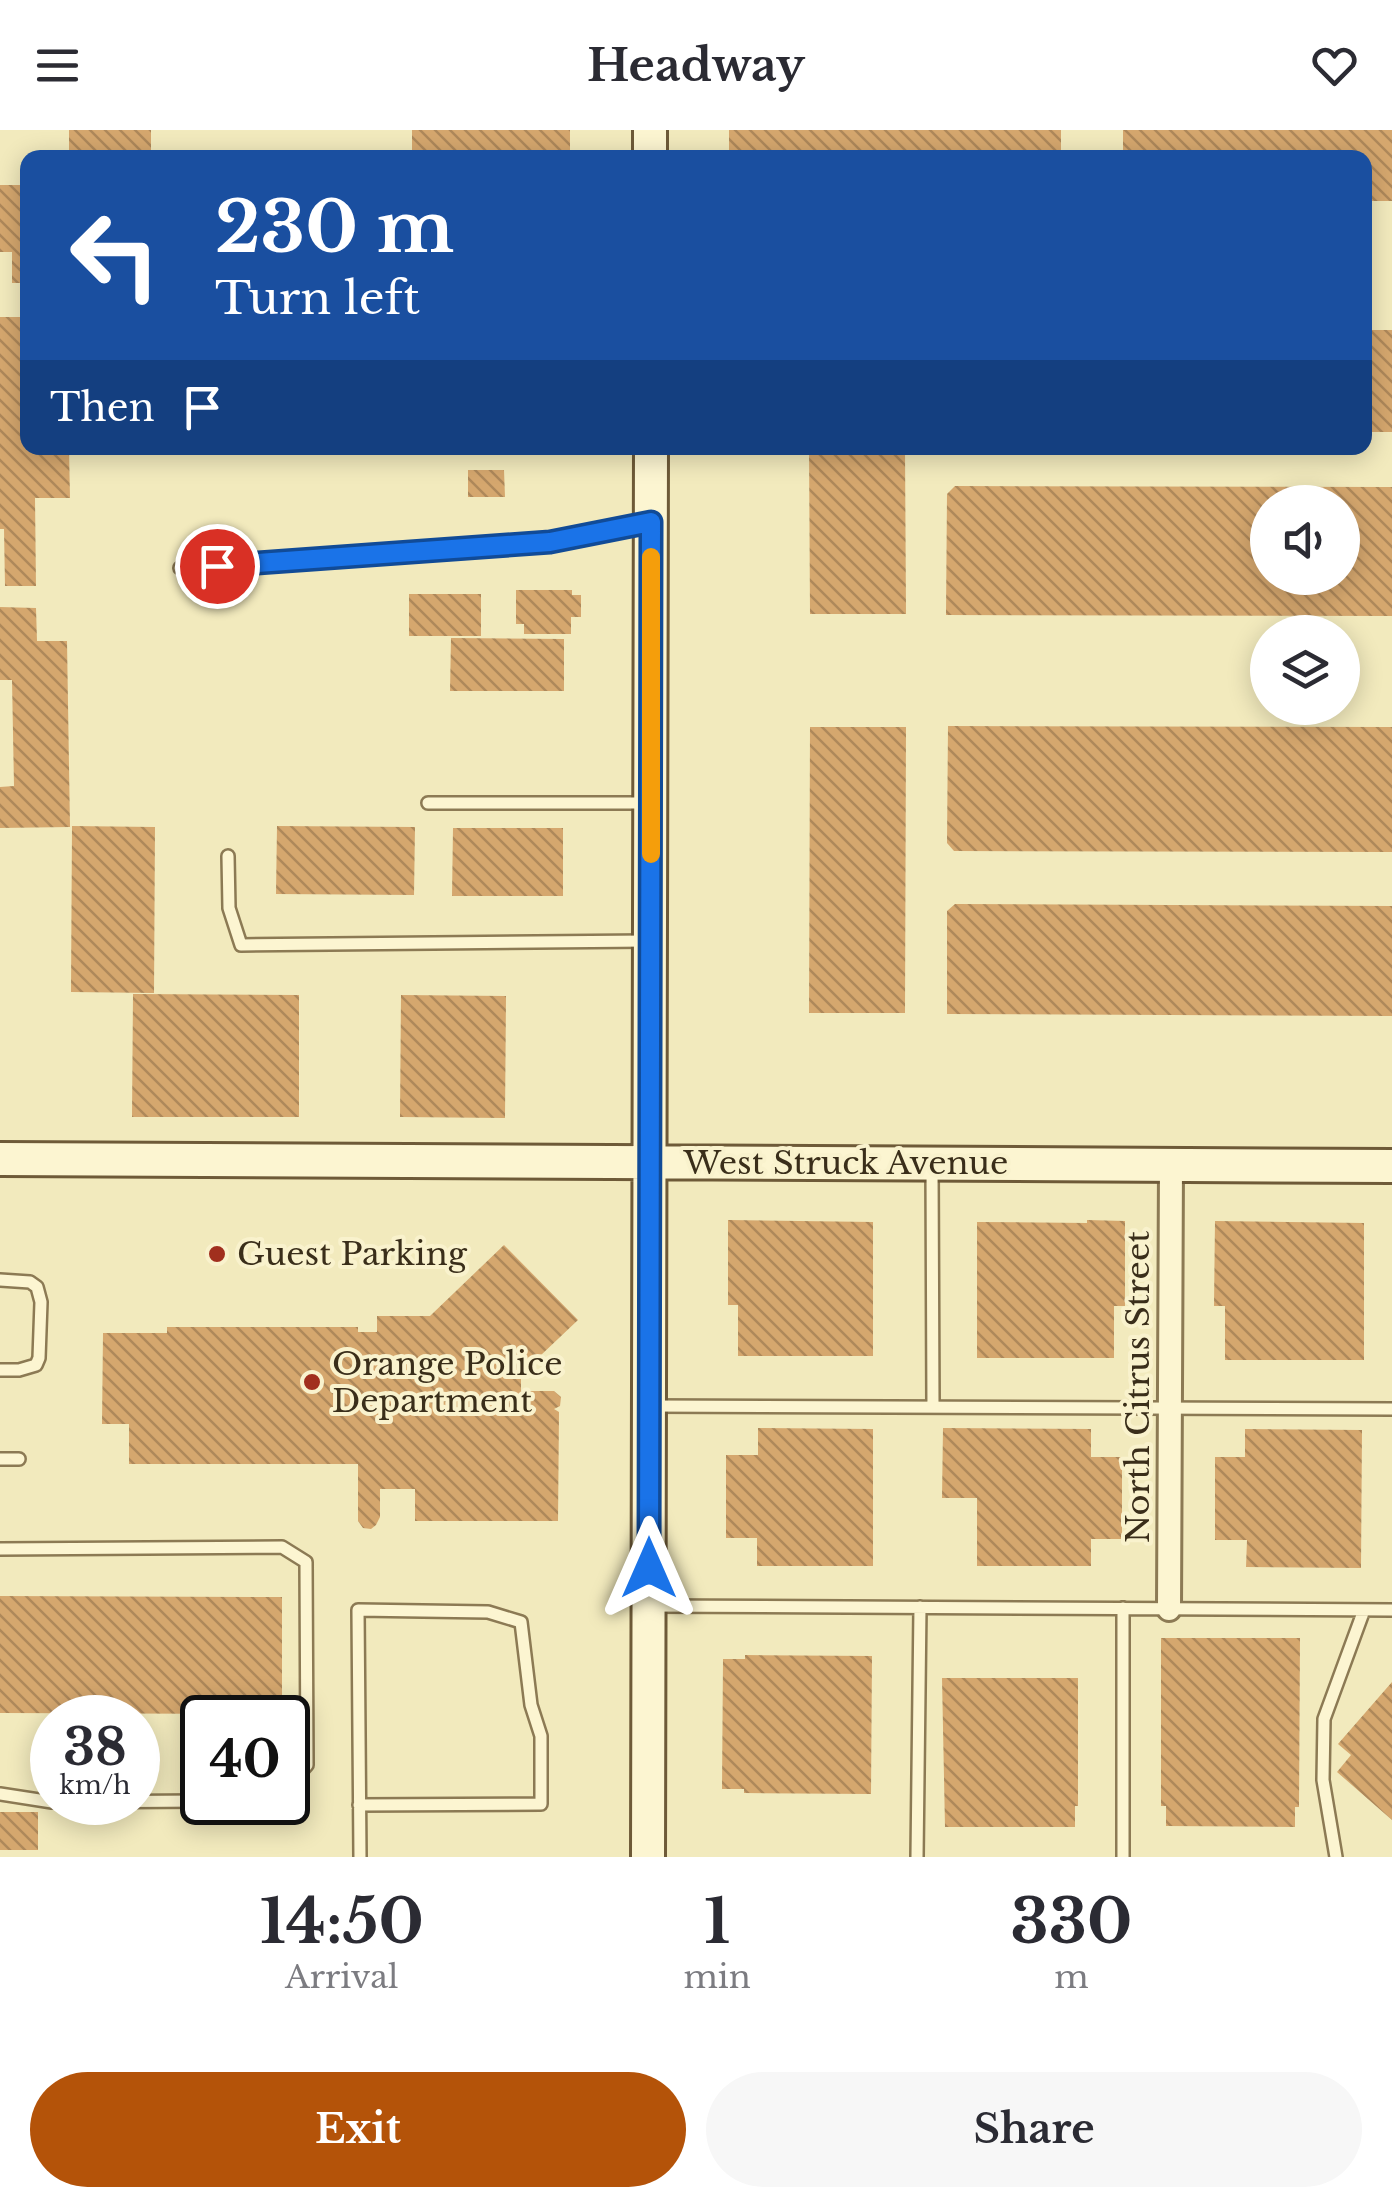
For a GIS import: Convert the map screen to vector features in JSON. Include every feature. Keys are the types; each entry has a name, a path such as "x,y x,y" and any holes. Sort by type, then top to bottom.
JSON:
{"street":[{"path":"648,1857 651,455"},
{"name":"West Struck Avenue","path":"0,1159 1392,1166"},
{"name":"North Citrus Street","path":"1170,1609 1171,1164"}],"lane":[{"path":"180,568 550,542 651,522"},
{"path":"428,802 651,803"},
{"path":"228,856 229,908 242,945 651,941"},
{"path":"932,1164 934,1407"},
{"path":"0,1280 30,1282 37,1287 40,1302 36,1365 0,1370"},
{"path":"649,1406 1392,1408"},
{"path":"0,1459 19,1459"},
{"path":"0,1549 282,1547 306,1562 307,1695"},
{"path":"649,1606 1392,1610"},
{"path":"917,1857 920,1608"},
{"path":"1122,1857 1123,1608"},
{"path":"359,1805 541,1804 541,1736 532,1705 521,1622 488,1612 358,1610 359,1805 360,1857"},
{"path":"1336,1857 1323,1780 1324,1720 1364,1610"},
{"path":"0,1794 30,1798"}],"building":[{"path":"69,130 151,130 151,150 69,150"},
{"path":"412,130 570,130 570,150 412,150"},
{"path":"729,130 1061,130 1061,150 729,150"},
{"path":"1123,130 1392,130 1392,201 1372,201 1372,150 1123,150"},
{"path":"0,185 20,185 20,283 12,283 12,252 0,252"},
{"path":"0,317 20,317 20,455 69,455 70,498 35,498 36,586 5,586 4,529 0,529"},
{"path":"1372,330 1392,330 1392,432 1372,432"},
{"path":"809,455 905,455 906,614 810,614"},
{"path":"468,470 504,470 505,497 468,497"},
{"path":"955,486 1250,487 1250,595 1360,595 1360,487 1392,487 1392,616 946,615 947,494"},
{"path":"516,590 572,590 572,595 581,595 581,617 571,617 571,634 524,634 524,624 516,624"},
{"path":"409,594 481,594 481,636 409,636"},
{"path":"0,607 36,608 37,641 67,641 70,827 0,828 0,787 14,786 12,680 0,680"},
{"path":"451,638 564,639 564,691 450,691"},
{"path":"948,726 1392,727 1392,852 954,851 947,843"},
{"path":"810,727 906,727 905,1013 809,1013"},
{"path":"72,826 155,827 154,993 71,992"},
{"path":"277,826 415,827 414,895 276,894"},
{"path":"453,828 563,828 563,896 452,896"},
{"path":"955,904 1392,906 1392,1016 947,1014 947,911"},
{"path":"133,994 299,995 299,1117 132,1117"},
{"path":"401,995 506,996 505,1118 400,1117"},
{"path":"728,1220 873,1222 873,1356 738,1356 738,1305 728,1305"},
{"path":"1125,1221 1125,1306 1114,1306 1114,1358 977,1358 977,1222"},
{"path":"1215,1221 1364,1223 1364,1360 1225,1360 1225,1306 1214,1306"},
{"name":"Orange Police Department","path":"504,1245 578,1320 521,1374 521,1391 554,1391 561,1397 560,1406 554,1409 559,1412 558,1521 415,1521 415,1489 380,1489 380,1517 371,1529 363,1528 358,1521 358,1464 129,1464 129,1424 102,1424 103,1333 167,1333 167,1327 358,1327 358,1332 377,1332 377,1316 430,1316"},
{"path":"758,1428 873,1429 873,1566 757,1566 757,1538 726,1538 726,1455 758,1455"},
{"path":"943,1428 1091,1429 1091,1457 1122,1457 1122,1539 1091,1539 1091,1566 977,1566 977,1498 942,1498"},
{"path":"1245,1429 1362,1430 1361,1568 1246,1567 1247,1540 1215,1540 1215,1457 1245,1457"},
{"path":"0,1596 282,1597 282,1695 180,1695 180,1714 160,1714 160,1695 30,1695 30,1713 0,1713"},
{"path":"1161,1638 1300,1638 1299,1807 1295,1807 1295,1827 1166,1826 1166,1806 1161,1806"},
{"path":"745,1655 872,1656 871,1794 744,1793 744,1789 722,1789 723,1659 745,1659"},
{"path":"942,1678 1078,1678 1075,1827 945,1827"},
{"path":"1392,1682 1392,1820 1337,1772 1351,1755 1338,1744"},
{"path":"0,1812 30,1812 30,1825 38,1825 38,1850 0,1850"}],"slow traffic":[{"path":"651,557 651,854"}],"place":[{"name":"Guest Parking","path":"217,1254"},
{"name":"Orange Police Department","path":"312,1382"}],"route":[{"path":"217,566 550,542 651,522 649,1568"}]}
